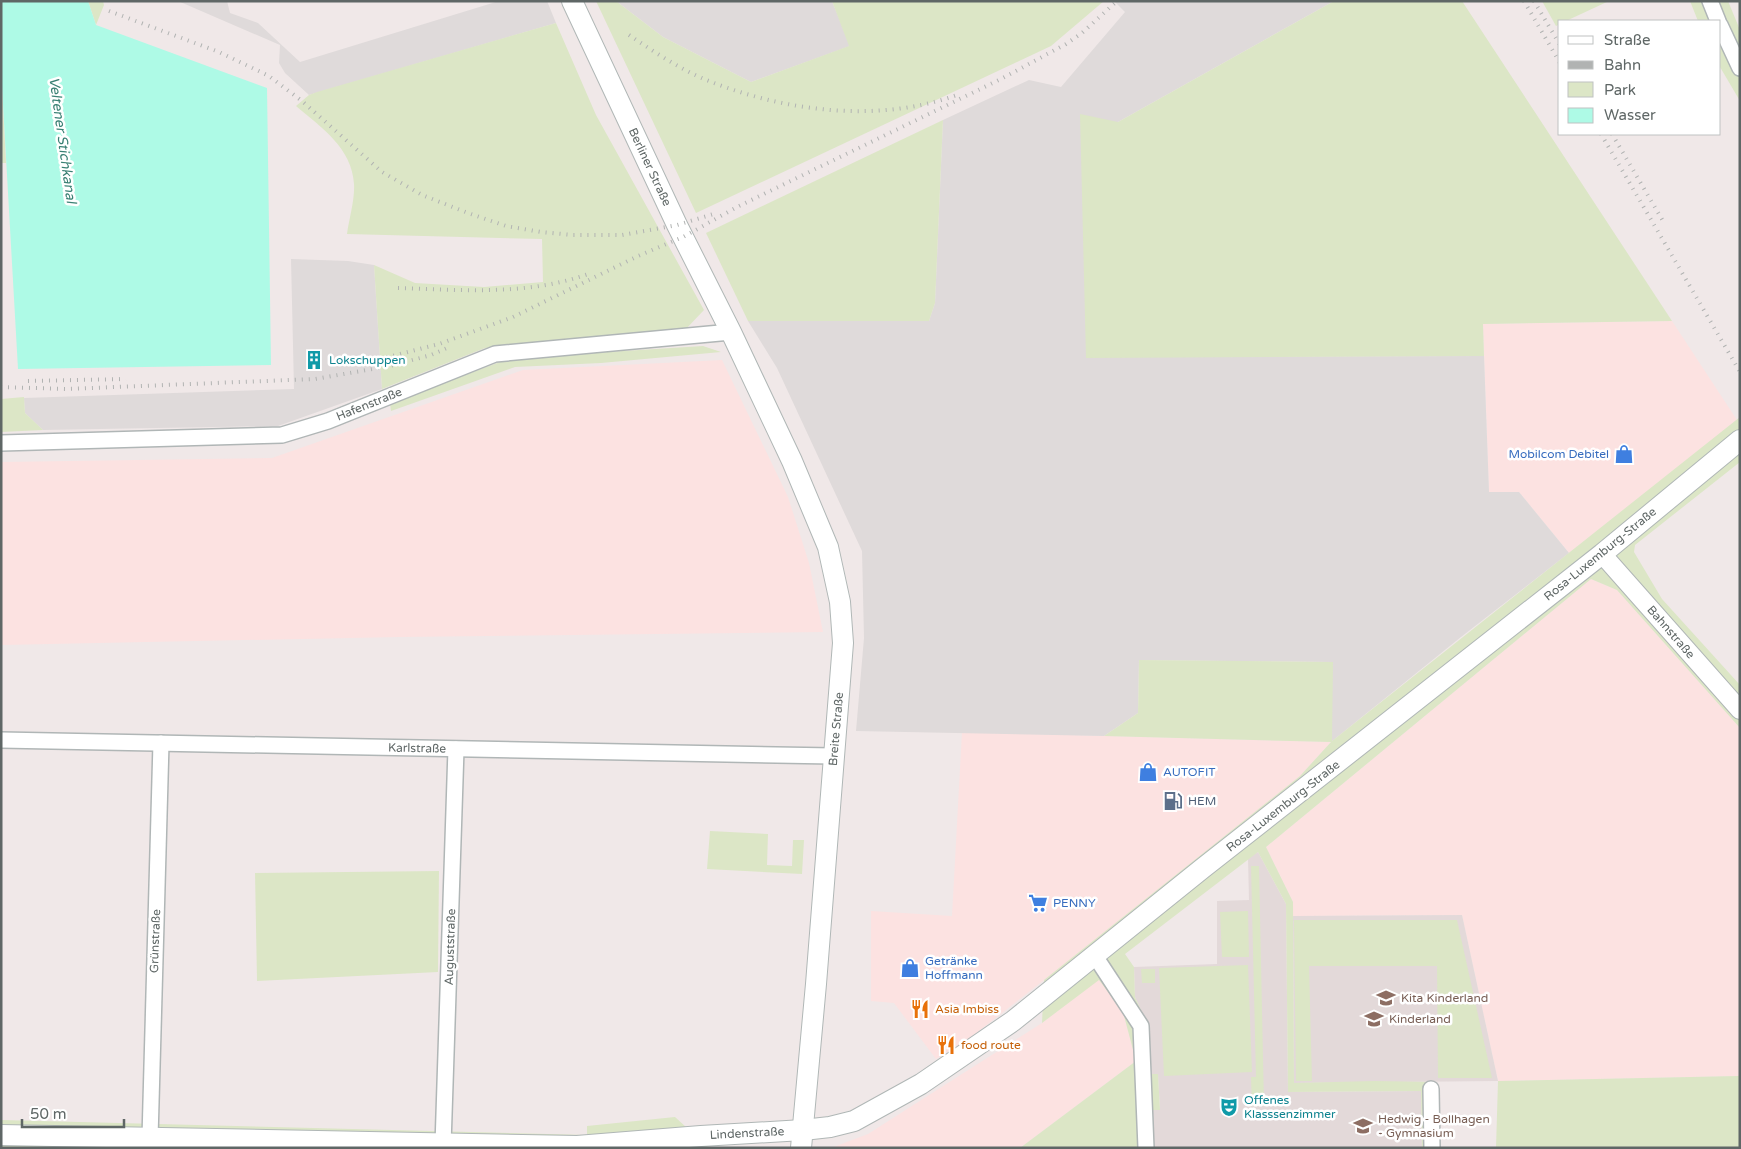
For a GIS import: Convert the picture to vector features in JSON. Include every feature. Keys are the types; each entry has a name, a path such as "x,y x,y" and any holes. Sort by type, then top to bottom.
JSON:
{"main road":[{"name":"Berliner Straße","path":"572,1 677,224 731,332"},
{"name":"Breite Straße","path":"731,332 792,461 828,547 840,602 843,644 802,1139"},
{"name":"Rosa-Luxemburg-Straße","path":"802,1139 830,1126 854,1121 921,1084 1013,1021 1203,868 1602,554 1740,440"},
{"name":"Lindenstraße","path":"1,1135 443,1145 577,1146 701,1136 802,1139"}],"street":[{"path":"1710,1 1718,20"},
{"path":"1721,27 1740,68"},
{"name":"Hafenstraße","path":"1,443 282,435 328,421 495,354 731,332"},
{"name":"Bahnstraße","path":"1602,554 1740,710"},
{"name":"Karlstraße","path":"1,740 834,756"},
{"name":"Grünstraße","path":"150,1138 161,743"},
{"name":"Auguststraße","path":"443,1145 456,749"},
{"path":"1095,956 1141,1026 1146,1148"},
{"path":"1431,1089 1432,1148"}],"shaded area":[{"path":"178,1 227,1 230,13 258,23 300,62 499,1 547,1 556,23 309,95 285,73 279,63 280,45"},
{"path":"616,1 832,1 850,46 751,82 663,37"},
{"path":"1114,1 1334,1 1118,122 1086,357 1484,356 1489,492 1519,492 1569,553 1331,742 1332,662 1139,660 1138,713 1104,736 856,731 864,638 862,551 777,368 748,321 929,321 935,303 943,120 1029,80 1061,87 1125,12"},
{"path":"291,259 348,261 374,265 382,389 278,426 43,430 25,413 24,398 294,389"},
{"path":"1672,321 1737,420 1569,553 1519,492 1489,492 1483,324"},
{"path":"722,360 788,497 809,563 823,632 399,637 1,645 1,462 272,458 523,370"},
{"path":"1591,579 1617,590 1740,728 1740,1075 1738,1076 1498,1081 1462,915 1293,916 1293,902 1266,847"},
{"path":"962,732 1331,742 1300,776 970,1038 936,1059 894,1003 871,1001 871,911 952,916"},
{"path":"1258,852 1286,904 1288,1092 1421,1091 1422,1148 1153,1148 1153,1110 1160,1109 1158,1075 1151,1074 1146,1021 1135,997 1134,967 1217,964 1217,901 1249,900 1248,858"},
{"name":"Kita Kinderland","path":"1462,915 1498,1081 1294,1083 1293,916"},
{"path":"1099,979 1123,1012 1136,1061 1020,1148 831,1148 868,1134 1042,1023"}],"green space":[{"path":"88,1 103,1 104,5 96,25"},
{"path":"596,1 616,1 663,37 751,82 849,46 832,1 1104,1 1051,46 696,213"},
{"path":"1334,1 1462,1 1672,321 1483,324 1484,356 1086,358 1080,114 1118,122"},
{"path":"1542,1 1609,1 1568,20 1558,20 1558,25 1556,26"},
{"path":"1690,1 1728,1 1740,30 1740,101 1721,69 1721,20 1698,20"},
{"path":"556,23 596,115 704,310 685,330 485,348 382,389 374,265 415,283 484,287 543,282 542,239 347,234 354,190 352,171 348,160 334,139 296,106 309,95 317,92"},
{"path":"1,69 6,163 1,163"},
{"path":"943,120 935,303 929,321 748,321 706,233"},
{"path":"703,346 721,352 601,363 515,367 391,411 390,403 511,358"},
{"path":"24,397 25,413 43,430 1,432 1,399"},
{"path":"1740,417 1740,462 1635,545 1634,552 1662,599 1740,685 1740,728 1617,590 1591,579 1266,847 1293,902 1294,1083 1436,1082 1437,1148 1422,1148 1421,1091 1288,1092 1286,904 1258,852 1125,954 1134,967 1135,997 1146,1021 1151,1074 1158,1074 1160,1110 1153,1110 1153,1148 1020,1148 1136,1061 1123,1012 1099,980 1042,1023 1044,980 1300,776 1331,742 1104,736 1138,713 1139,660 1333,662 1332,741"},
{"path":"710,831 768,834 767,865 792,866 793,840 804,840 802,874 707,869"},
{"path":"1251,866 1259,866 1264,1106 1252,1106 1251,1077 1256,1077"},
{"path":"439,871 438,972 257,981 255,873"},
{"path":"1248,911 1249,957 1222,957 1220,912"},
{"path":"1294,920 1457,920 1492,1078 1438,1078 1437,966 1309,966 1312,1081 1296,1081"},
{"path":"1248,965 1252,1072 1164,1076 1159,968"},
{"path":"1141,969 1155,969 1155,983 1142,983"},
{"path":"1740,1075 1740,1148 1496,1148 1498,1081"},
{"path":"675,1117 709,1148 1,1148 1,1120 587,1135 587,1126"}],"water":[{"name":"Veltener Stichkanal","path":"1,1 88,1 96,25 267,88 271,365 18,369 1,69"}],"railway":[{"path":"331,363 363,362 392,356 439,344 513,317 638,256 683,237 737,207 1001,79 1066,44 1082,33 1117,1"},
{"path":"1524,1 1558,60"},
{"path":"1534,1 1558,42"},
{"path":"109,11 219,52 269,76 302,101 382,172 422,195 506,226 573,235 622,235 677,225 717,213"},
{"path":"629,35 694,75 734,90 797,106 829,110 862,111 894,109 926,104 957,95"},
{"path":"1602,135 1740,372"},
{"path":"1613,135 1663,221"},
{"path":"398,288 496,290 544,285 591,273"},
{"path":"1,387 66,389 315,379 390,366 431,355 447,348"},
{"path":"28,381 126,379"}],"place":[{"name":"Lokschuppen","path":"314,360"},
{"name":"Mobilcom Debitel","path":"1624,454"},
{"name":"AUTOFIT","path":"1148,772"},
{"name":"HEM","path":"1173,801"},
{"name":"PENNY","path":"1038,903"},
{"name":"Getränke Hoffmann","path":"910,968"},
{"name":"Kita Kinderland","path":"1386,998"},
{"name":"Asia Imbiss","path":"920,1009"},
{"name":"Kinderland","path":"1374,1019"},
{"name":"food route","path":"946,1045"},
{"name":"Offenes Klasssenzimmer","path":"1229,1107"},
{"name":"Hedwig - Bollhagen - Gymnasium","path":"1363,1126"}]}
